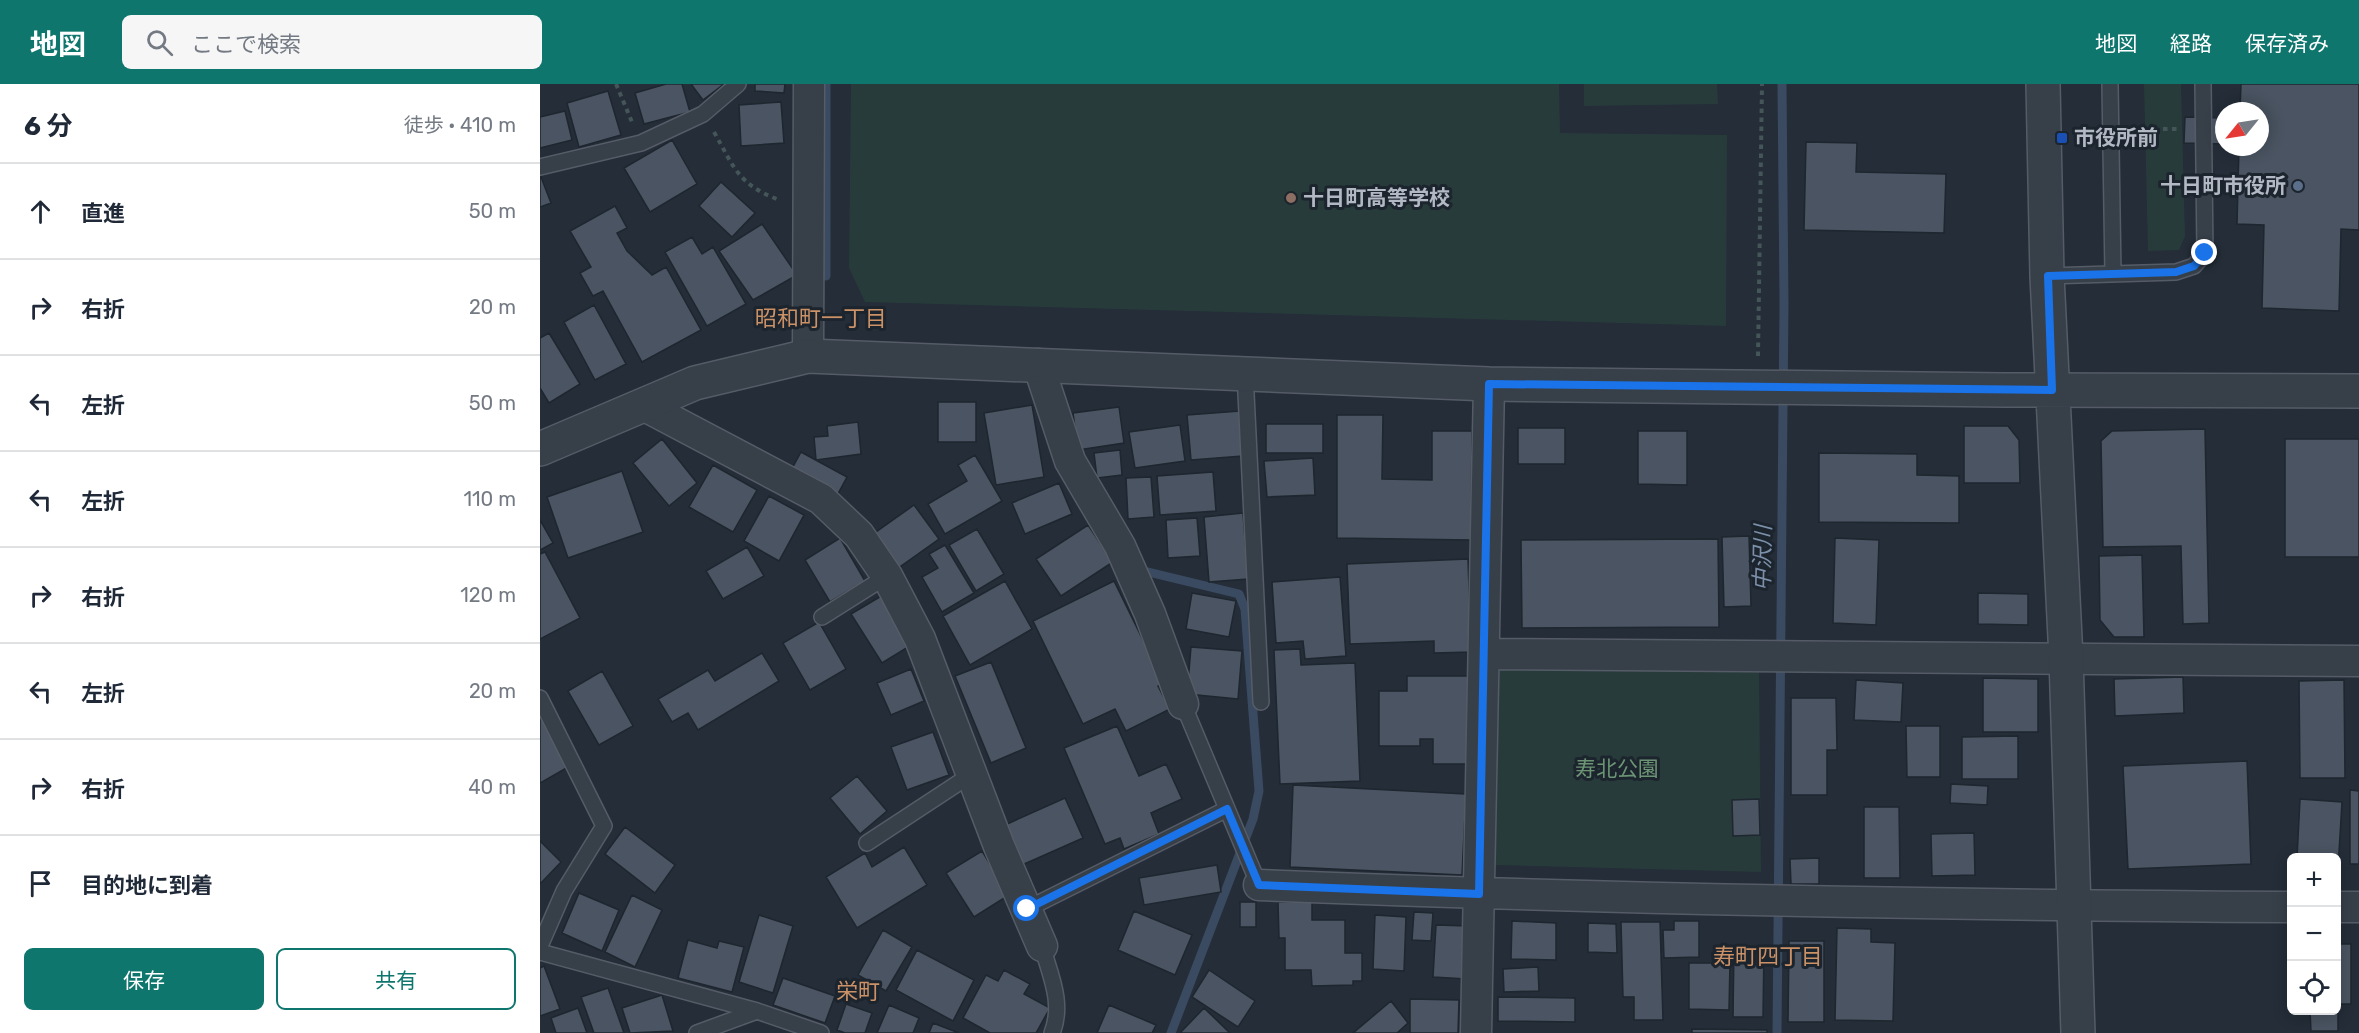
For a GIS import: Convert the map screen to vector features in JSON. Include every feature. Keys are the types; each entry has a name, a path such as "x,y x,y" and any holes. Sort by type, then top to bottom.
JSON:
{"street":[{"path":"808,356 809,84"},
{"path":"2043,84 2052,390 2066,658 2072,905 2078,1033"},
{"path":"540,449 695,383 808,356 1489,384 2359,391"},
{"path":"1038,364 1070,461 1120,546 1150,614 1183,704"},
{"path":"1476,1033 1489,384"},
{"path":"643,405 821,500 859,535 887,576 920,639 999,846 1042,946"},
{"path":"1484,654 2359,661"},
{"path":"1259,885 1479,894 2287,907"},
{"path":"2341,907 2359,907"}],"lane":[{"path":"540,167 641,143 703,114 738,84"},
{"path":"2110,84 2113,274"},
{"path":"2048,276 2176,272 2194,266 2205,253 2203,84"},
{"path":"1245,373 1262,702"},
{"path":"822,616 887,576"},
{"path":"540,698 604,826 564,891 540,946"},
{"path":"1183,704 1259,885"},
{"path":"867,843 972,774"},
{"path":"1027,909 1227,809"},
{"path":"1042,946 1058,1005 1058,1019 1052,1033"},
{"path":"540,952 757,1011 821,1033"},
{"path":"697,1033 757,1011"}],"path":[{"path":"616,84 641,143"},
{"path":"1757,387 1762,84"},
{"path":"703,114 741,178 758,191 809,211"},
{"path":"2145,129 2186,129"}],"green space":[{"name":"十日町高等学校","path":"851,84 1559,84 1560,133 1727,135 1726,326 865,302 849,268"},
{"path":"1584,84 1717,84 1718,104 1584,106"},
{"path":"2144,84 2181,84 2185,236 2179,250 2148,251"},
{"name":"寿北公園","path":"1497,668 1759,672 1761,872 1495,865"}],"building":[{"path":"666,84 682,84 690,112 644,124 635,93"},
{"path":"691,84 724,84 703,100"},
{"path":"755,84 785,84 784,93 755,91"},
{"name":"十日町市役所","path":"2241,84 2359,84 2359,230 2341,229 2339,311 2262,308 2264,225 2237,224 2239,156 2269,156 2269,102 2240,102"},
{"path":"608,91 621,135 579,147 567,103"},
{"path":"781,102 784,143 741,146 739,105"},
{"path":"565,111 572,140 540,148 540,117"},
{"path":"2185,117 2215,118 2215,144 2184,143"},
{"path":"672,140 697,184 650,212 624,168"},
{"path":"1806,142 1857,143 1856,172 1946,174 1944,233 1804,230"},
{"path":"540,178 551,203 540,207"},
{"path":"721,182 755,213 732,237 699,206"},
{"path":"615,206 627,228 617,233 627,251 652,275 666,267 701,330 642,362 603,291 593,296 580,273 591,267 570,231"},
{"path":"762,224 797,275 753,300 719,251"},
{"path":"692,237 702,254 713,247 746,304 707,326 665,252"},
{"path":"594,305 626,364 595,380 564,322"},
{"path":"549,333 580,384 549,403 540,388 540,338"},
{"path":"938,402 976,402 976,442 938,442"},
{"path":"1032,405 1044,477 996,485 984,413"},
{"path":"1119,407 1124,443 1078,450 1073,413"},
{"path":"1240,411 1243,456 1191,460 1187,415"},
{"path":"1337,415 1383,415 1382,479 1432,480 1432,431 1472,431 1471,540 1337,538"},
{"path":"858,422 861,454 816,460 814,437 828,436 827,426"},
{"path":"1266,424 1323,424 1323,453 1266,453"},
{"path":"1180,425 1185,461 1135,468 1129,432"},
{"path":"1964,426 2008,426 2019,440 2020,483 1964,483"},
{"path":"1518,428 1565,428 1565,464 1518,464"},
{"path":"2205,429 2209,623 2183,624 2181,546 2103,547 2101,441 2112,431"},
{"path":"1638,431 1687,431 1687,485 1638,484"},
{"path":"662,439 697,483 669,506 633,463"},
{"path":"2285,439 2359,439 2359,557 2285,557"},
{"path":"1120,450 1122,475 1097,478 1094,453"},
{"path":"801,452 847,477 834,501 788,476"},
{"path":"1819,453 1917,454 1917,475 1959,476 1959,523 1819,522"},
{"path":"975,455 1002,501 945,534 928,504 967,481 958,465"},
{"path":"1313,458 1315,495 1267,497 1264,461"},
{"path":"713,465 757,490 733,532 689,507"},
{"path":"622,471 643,532 568,558 547,497"},
{"path":"1213,472 1216,511 1160,515 1157,476"},
{"path":"1151,477 1154,517 1128,519 1126,478"},
{"path":"1059,483 1072,514 1025,534 1012,503"},
{"path":"769,496 804,515 779,561 744,541"},
{"path":"914,505 939,539 894,571 869,537"},
{"path":"1243,513 1248,579 1209,582 1204,517"},
{"path":"1197,518 1200,556 1168,558 1166,520"},
{"path":"540,520 553,543 540,550"},
{"path":"1088,525 1113,562 1061,596 1036,559"},
{"path":"977,529 1004,574 976,591 949,545"},
{"path":"1749,536 1751,606 1724,607 1722,537"},
{"path":"840,538 865,581 830,602 805,560"},
{"path":"1835,538 1879,540 1876,625 1833,623"},
{"path":"1718,539 1719,627 1522,628 1521,540"},
{"path":"945,545 974,593 942,612 922,577 938,568 929,554"},
{"path":"747,547 764,576 723,599 706,571"},
{"path":"545,552 580,618 540,639 540,554"},
{"path":"2142,555 2144,637 2114,637 2100,620 2099,556"},
{"path":"1468,559 1471,652 1434,653 1434,641 1350,644 1347,564"},
{"path":"1340,577 1346,656 1305,659 1303,641 1276,643 1272,582"},
{"path":"1005,581 1032,629 970,665 943,616"},
{"path":"1114,581 1164,683 1158,686 1170,709 1126,731 1115,709 1083,724 1033,621"},
{"path":"1192,593 1236,601 1229,637 1186,629"},
{"path":"1978,593 2028,594 2028,625 1978,624"},
{"path":"883,595 913,644 882,663 851,614"},
{"path":"819,622 846,669 810,690 783,643"},
{"path":"1191,647 1242,651 1238,699 1187,694"},
{"path":"1300,649 1301,665 1355,663 1360,781 1280,784 1274,650"},
{"path":"762,653 779,681 698,730 688,713 672,722 658,699 708,670 715,681"},
{"path":"991,662 1026,748 991,763 955,676"},
{"path":"911,669 924,701 891,715 877,683"},
{"path":"602,671 633,726 599,745 568,691"},
{"path":"1407,676 1468,676 1467,764 1433,764 1433,739 1420,739 1420,746 1379,746 1379,691 1407,691"},
{"path":"2183,677 2184,713 2115,716 2114,679"},
{"path":"1983,678 2038,679 2038,732 1983,732"},
{"path":"1856,680 1903,683 1901,722 1854,720"},
{"path":"2344,680 2345,778 2300,778 2299,681"},
{"path":"1791,698 1836,698 1837,750 1827,750 1827,795 1791,795"},
{"path":"540,712 570,766 540,783"},
{"path":"1117,726 1139,776 1166,764 1182,799 1151,813 1159,834 1124,849 1120,838 1105,844 1064,748"},
{"path":"1906,726 1940,726 1940,777 1907,777"},
{"path":"933,732 949,775 907,790 891,747"},
{"path":"2018,736 2018,779 1962,779 1962,737"},
{"path":"2247,761 2251,864 2128,869 2123,766"},
{"path":"857,776 887,811 860,834 830,798"},
{"path":"1951,784 1988,786 1987,805 1950,803"},
{"path":"1293,785 1466,794 1462,875 1290,867"},
{"path":"2350,790 2359,791 2359,864 2350,864"},
{"path":"1065,798 1083,838 1022,865 1005,825"},
{"path":"1759,799 1760,835 1733,836 1732,800"},
{"path":"2300,799 2342,802 2339,853 2297,853"},
{"path":"1864,807 1899,807 1900,878 1864,878"},
{"path":"625,827 675,865 655,893 605,854"},
{"path":"1974,833 1975,875 1932,876 1931,834"},
{"path":"540,841 561,862 540,884"},
{"path":"904,847 927,885 857,928 826,877 865,853 872,867"},
{"path":"982,851 1009,895 974,917 946,873"},
{"path":"1819,858 1819,884 1791,884 1790,859"},
{"path":"1217,865 1221,892 1144,905 1139,878"},
{"path":"579,893 619,910 602,951 562,933"},
{"path":"632,895 662,910 635,967 605,952"},
{"path":"1312,901 1312,920 1345,920 1345,953 1362,953 1362,981 1353,981 1353,985 1312,986 1311,970 1285,970 1285,938 1279,938 1278,902"},
{"path":"1240,902 1256,902 1256,927 1240,927"},
{"path":"1134,911 1192,935 1175,975 1118,950"},
{"path":"1414,912 1433,913 1431,941 1412,940"},
{"path":"759,915 793,926 773,993 739,982"},
{"path":"1375,915 1406,917 1404,971 1373,969"},
{"path":"1512,921 1556,923 1556,960 1511,959"},
{"path":"1674,921 1699,921 1699,957 1664,958 1663,930 1674,930"},
{"path":"1621,922 1660,922 1663,1020 1634,1020 1634,997 1623,997"},
{"path":"1588,923 1616,924 1617,953 1588,952"},
{"path":"1436,925 1468,926 1466,979 1433,977"},
{"path":"1837,928 1871,929 1871,942 1895,943 1893,1021 1835,1020"},
{"path":"883,930 912,947 886,991 858,975"},
{"path":"688,940 717,948 719,941 744,947 732,992 678,978"},
{"path":"1789,941 1824,941 1824,1022 1788,1022"},
{"path":"2341,944 2351,944 2351,1004 2341,1004"},
{"path":"1734,946 1764,947 1763,1017 1733,1017"},
{"path":"917,950 974,980 953,1021 896,990"},
{"path":"1689,963 1730,963 1729,1010 1689,1009"},
{"path":"544,966 560,1009 540,1016 540,968"},
{"path":"1538,967 1539,991 1504,992 1503,969"},
{"path":"1004,970 1030,984 1024,994 1050,1008 1036,1033 990,1033 963,1018 986,975 998,981"},
{"path":"1209,970 1255,1001 1238,1027 1192,997"},
{"path":"783,978 835,996 825,1023 773,1005"},
{"path":"608,988 624,1033 594,1033 581,997"},
{"path":"662,995 673,1031 630,1033 622,1008"},
{"path":"1498,997 1575,998 1575,1022 1498,1021"},
{"path":"1410,999 1459,1000 1458,1033 1410,1033"},
{"path":"1391,1001 1408,1023 1397,1033 1353,1033"},
{"path":"846,1004 872,1013 865,1033 845,1033 837,1030"},
{"path":"889,1005 919,1018 913,1033 877,1033"},
{"path":"1109,1005 1156,1025 1152,1033 1097,1033"},
{"path":"578,1008 587,1033 556,1033 551,1018"},
{"path":"1204,1008 1230,1033 1180,1033"},
{"path":"2310,1015 2338,1015 2338,1031 2311,1031"},
{"path":"933,1023 959,1033 929,1033"},
{"path":"1692,1029 1767,1030 1767,1033 1692,1033"}],"waterway":[{"path":"826,84 826,276"},
{"name":"中沢川","path":"1777,1033 1784,304 1782,84"},
{"path":"1144,571 1239,594 1245,609 1259,791 1253,819 1171,1033"}],"place":[{"name":"市役所前","path":"2062,138"},
{"name":"十日町市役所","path":"2298,186"},
{"name":"十日町高等学校","path":"1291,198"}],"district":[{"name":"昭和町一丁目","path":"821,318"},
{"name":"寿町四丁目","path":"1768,956"},
{"name":"栄町","path":"858,991"}],"route":[{"path":"1027,909 1227,809 1259,885 1479,894 1489,384 2052,390 2048,276 2176,272 2194,266 2205,253"}]}
